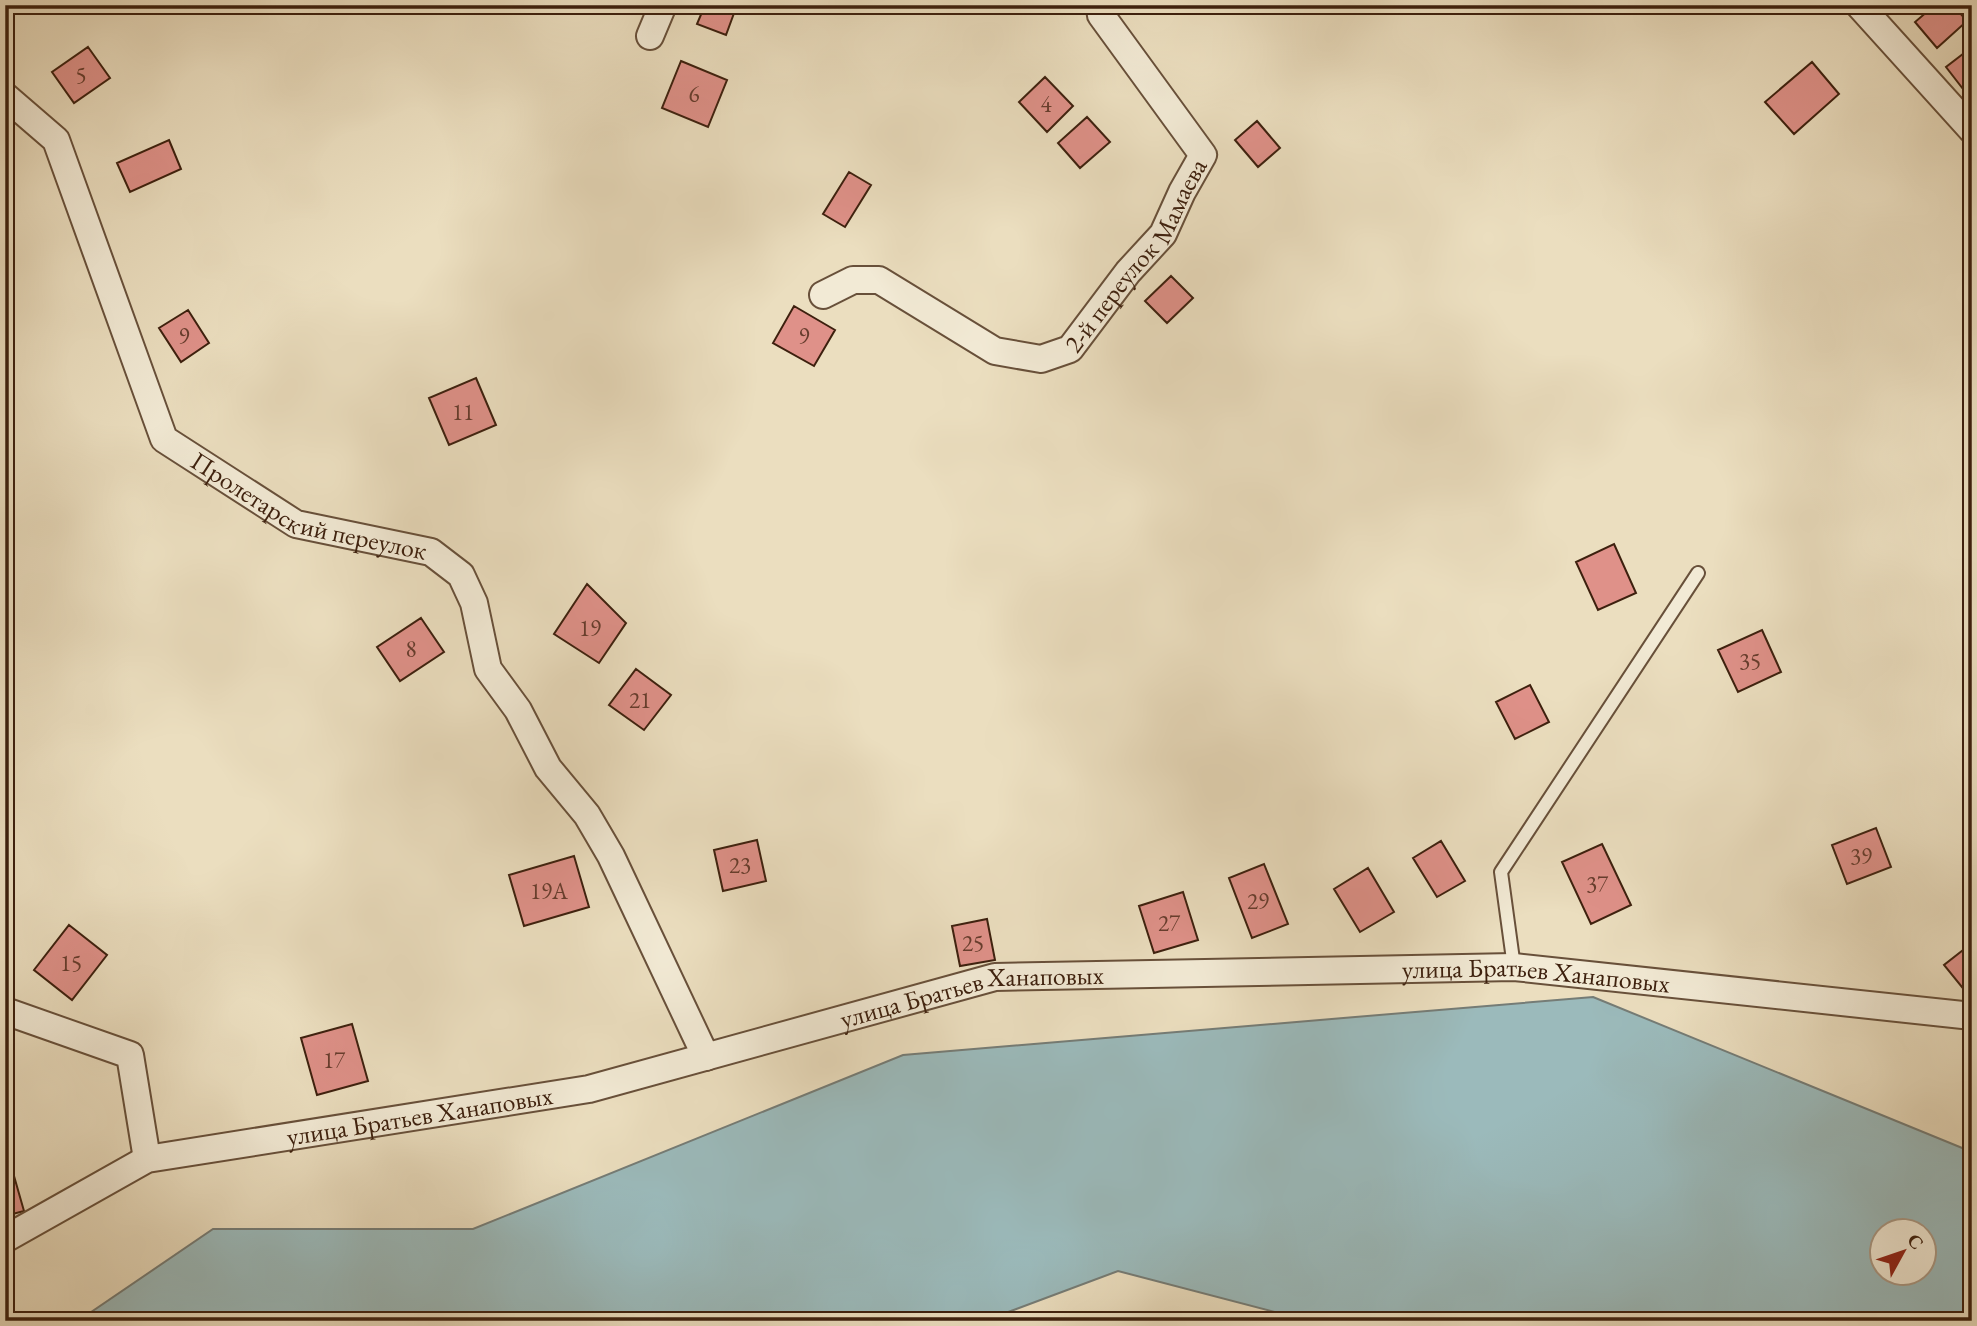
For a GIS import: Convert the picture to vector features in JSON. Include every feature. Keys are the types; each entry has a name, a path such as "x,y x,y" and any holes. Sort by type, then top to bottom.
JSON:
{"street":[{"path":"650,36 663,5"},
{"name":"2-й переулок Мамаева","path":"823,295 853,280 879,280 995,351 1041,359 1070,349 1128,272 1163,234 1203,155 1101,15 1106,5"},
{"path":"1858,5 1972,130"},
{"name":"Пролетарский переулок","path":"5,96 56,140 164,439 296,524 431,552 461,575 474,603 488,669 518,710 548,768 587,815 611,856 706,1057"},
{"name":"улица Братьев Ханаповых","path":"5,1239 147,1159 589,1089 995,977 1514,967 1972,1016"},
{"path":"5,1011 130,1055 147,1159"}],"lane":[{"path":"1514,967 1501,872 1698,573"}],"water":[{"path":"1593,997 1972,1152 1972,1321 1309,1321 1118,1271 984,1321 78,1321 213,1229 473,1229 903,1055"}],"building":[{"path":"705,5 737,5 726,35 697,24"},
{"path":"1935,5 1953,5 1967,21 1937,48 1915,22"},
{"path":"88,47 110,78 74,103 52,72"},
{"path":"1972,47 1972,96 1970,98 1946,67"},
{"path":"681,61 727,80 708,127 662,108"},
{"path":"1812,62 1839,94 1794,134 1765,102"},
{"path":"1045,77 1073,106 1047,132 1019,102"},
{"path":"1087,117 1110,142 1080,168 1058,143"},
{"path":"1257,121 1280,148 1258,167 1235,140"},
{"path":"169,140 181,169 130,192 117,163"},
{"path":"849,172 871,185 845,227 823,214"},
{"path":"1171,276 1193,298 1167,323 1145,301"},
{"path":"794,306 835,330 814,366 773,343"},
{"path":"188,310 209,343 181,362 159,328"},
{"path":"476,378 496,425 449,445 429,398"},
{"path":"1614,544 1636,593 1598,610 1576,562"},
{"path":"587,584 626,623 599,663 554,634"},
{"path":"421,618 444,652 400,681 377,647"},
{"path":"1762,630 1781,672 1738,692 1718,650"},
{"path":"636,669 671,695 644,730 609,705"},
{"path":"1530,685 1549,722 1515,739 1496,702"},
{"path":"1876,828 1891,867 1847,884 1832,845"},
{"path":"757,840 766,881 723,891 714,850"},
{"path":"1441,841 1465,881 1437,897 1413,858"},
{"path":"1602,844 1631,905 1591,924 1562,862"},
{"path":"574,856 589,907 524,926 509,875"},
{"path":"1264,864 1288,924 1252,938 1229,878"},
{"path":"1368,868 1394,912 1360,932 1334,889"},
{"path":"1183,892 1198,940 1154,953 1139,906"},
{"path":"987,919 995,960 960,966 952,926"},
{"path":"69,925 107,955 72,1000 34,970"},
{"path":"1972,943 1972,996 1970,997 1944,965"},
{"path":"352,1024 368,1081 317,1095 301,1038"},
{"path":"10,1162 24,1211 5,1216 5,1163"}]}
